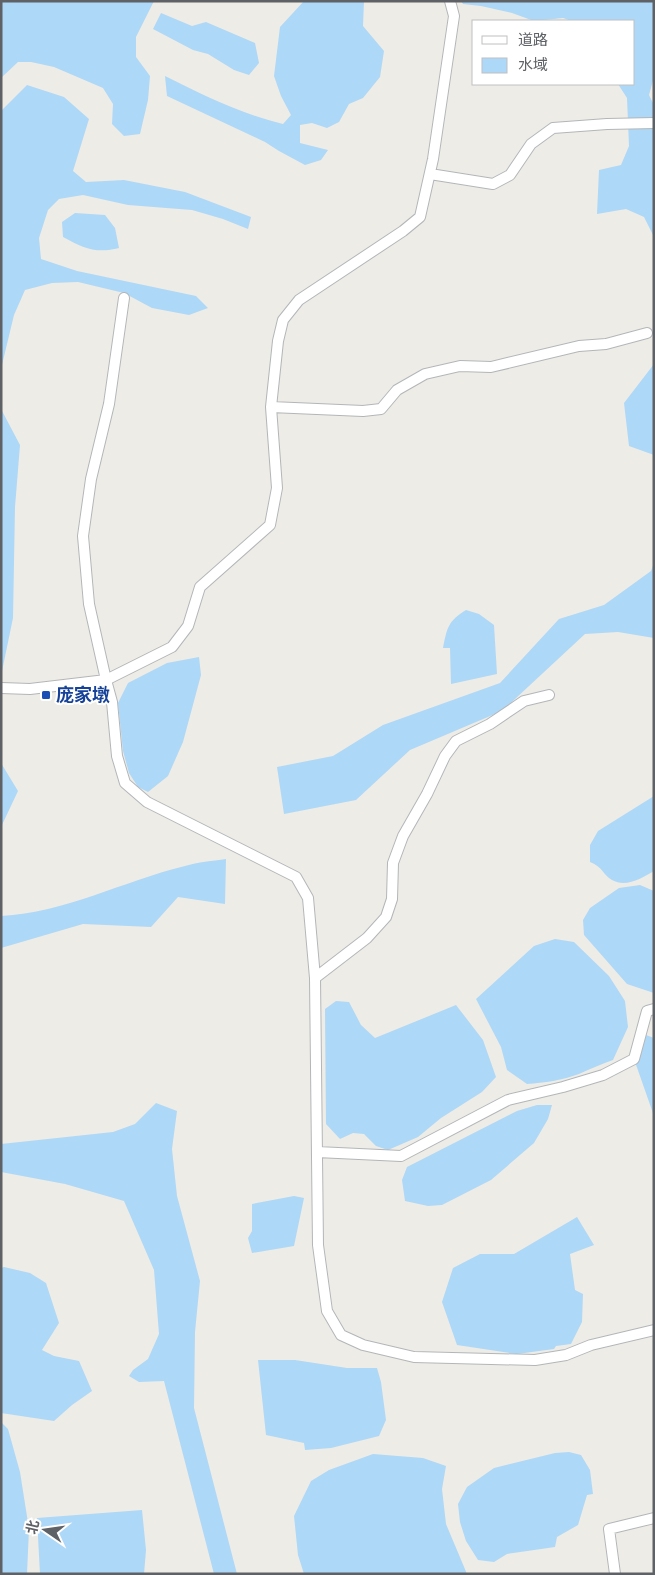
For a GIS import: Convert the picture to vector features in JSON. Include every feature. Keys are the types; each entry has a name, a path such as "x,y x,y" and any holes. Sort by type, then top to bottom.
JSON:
{"street":[{"path":"1,688 30,689 106,680 172,647 188,626 200,587 270,525 277,488 271,407 278,341 283,320 299,300 403,231 420,217 430,174 454,16 450,1"},
{"path":"430,174 493,184 510,175 531,144 553,128 607,124 654,124"},
{"path":"124,298 110,404 91,479 84,536 89,604 112,702 117,756 125,784 146,802 296,877 308,898 315,978 318,1245 327,1311 341,1335 364,1346 414,1357 535,1360 566,1355 591,1345 654,1330"},
{"path":"271,407 363,411 381,409 397,390 425,374 460,366 491,367 579,346 606,344 647,333"},
{"path":"315,978 367,938 386,917 392,899 393,863 403,836 427,794 444,756 456,741 490,724 524,701 549,695"},
{"path":"317,1152 401,1156 508,1100 603,1075 634,1059 647,1011 654,1009"},
{"path":"615,1574 609,1529 654,1518"}],"water":[{"path":"1,1 154,1 136,37 136,57 150,76 148,100 140,134 124,136 112,124 113,104 103,88 54,67 31,62 18,62 1,78"},
{"path":"304,1 364,1 363,26 384,51 380,77 363,98 349,104 339,122 327,128 312,123 300,125 300,143 328,150 321,160 305,165 265,142 167,96 165,76 237,109 283,124 291,115 281,96 274,76 280,27"},
{"path":"461,1 654,1 654,77 649,95 654,105 654,242 653,235 644,217 626,209 597,214 599,170 621,165 629,146 627,98 619,85 635,85 635,20 569,20 563,18 531,20 512,13 463,4"},
{"path":"161,13 192,26 206,22 255,43 259,63 249,75 234,70 208,54 193,50 153,29"},
{"path":"27,85 64,97 89,119 73,171 86,182 124,180 185,192 251,217 248,229 192,210 128,205 83,195 59,199 48,210 39,238 41,259 77,271 196,296 208,308 189,315 152,308 124,293 78,282 52,283 25,290 14,315 1,369 1,111"},
{"path":"75,213 105,215 115,228 119,248 111,250 90,249 63,237 62,222"},
{"path":"654,364 654,455 629,446 624,403"},
{"path":"1,409 20,445 15,507 13,618 1,676"},
{"path":"654,563 654,638 618,632 585,634 502,711 410,750 356,800 284,814 277,767 333,756 383,725 500,683 559,619 604,605 651,571"},
{"path":"466,610 479,614 494,625 497,674 451,684 450,648 443,648 444,641 449,626 455,618"},
{"path":"199,657 201,675 183,742 168,776 148,792 138,787 129,773 123,751 118,703 128,683 167,663"},
{"path":"1,763 18,791 1,827"},
{"path":"654,796 654,871 628,883 612,880 598,866 590,862 590,845 598,831"},
{"path":"226,859 225,904 178,897 151,927 83,924 1,948 1,916 25,914 48,909 94,896 162,872"},
{"path":"640,885 654,891 654,993 627,984 584,935 583,920 590,908 619,888"},
{"path":"555,939 574,942 609,976 625,1001 628,1027 613,1060 567,1078 527,1084 507,1070 501,1047 476,999 534,946"},
{"path":"336,1001 349,1002 361,1025 375,1038 456,1005 483,1040 496,1077 482,1092 441,1118 418,1137 388,1150 376,1146 364,1134 353,1133 340,1139 326,1124 325,1009"},
{"path":"646,1035 654,1038 654,1116 634,1059"},
{"path":"156,1103 177,1111 172,1149 177,1196 200,1281 195,1332 194,1408 237,1574 214,1574 164,1381 139,1382 129,1376 133,1370 148,1359 159,1334 154,1270 124,1201 65,1184 1,1172 1,1144 113,1132 135,1124"},
{"path":"537,1105 552,1105 548,1119 534,1143 491,1180 442,1205 428,1206 405,1201 402,1180 407,1167 517,1111"},
{"path":"294,1196 304,1198 294,1246 252,1253 248,1238 252,1231 252,1204"},
{"path":"577,1217 594,1245 570,1254 575,1290 583,1294 582,1322 571,1344 556,1346 554,1349 517,1354 457,1345 442,1302 453,1268 480,1254 514,1254"},
{"path":"1,1268 30,1273 46,1283 59,1323 42,1350 54,1356 79,1361 92,1391 54,1421 1,1413"},
{"path":"258,1360 295,1360 347,1368 377,1368 381,1382 386,1420 379,1436 331,1448 305,1450 304,1443 266,1435"},
{"path":"1,1422 8,1429 20,1472 29,1529 27,1574 1,1574"},
{"path":"569,1452 581,1455 590,1470 593,1494 587,1495 578,1525 557,1537 555,1547 507,1554 494,1562 478,1560 466,1541 460,1522 458,1504 467,1487 494,1468 555,1453"},
{"path":"373,1454 423,1458 446,1466 442,1489 446,1524 467,1574 304,1574 298,1555 294,1516 311,1481 329,1470"},
{"path":"142,1510 146,1550 144,1574 40,1574 37,1518"}],"place":[{"name":"庞家墩","path":"46,695"}]}
